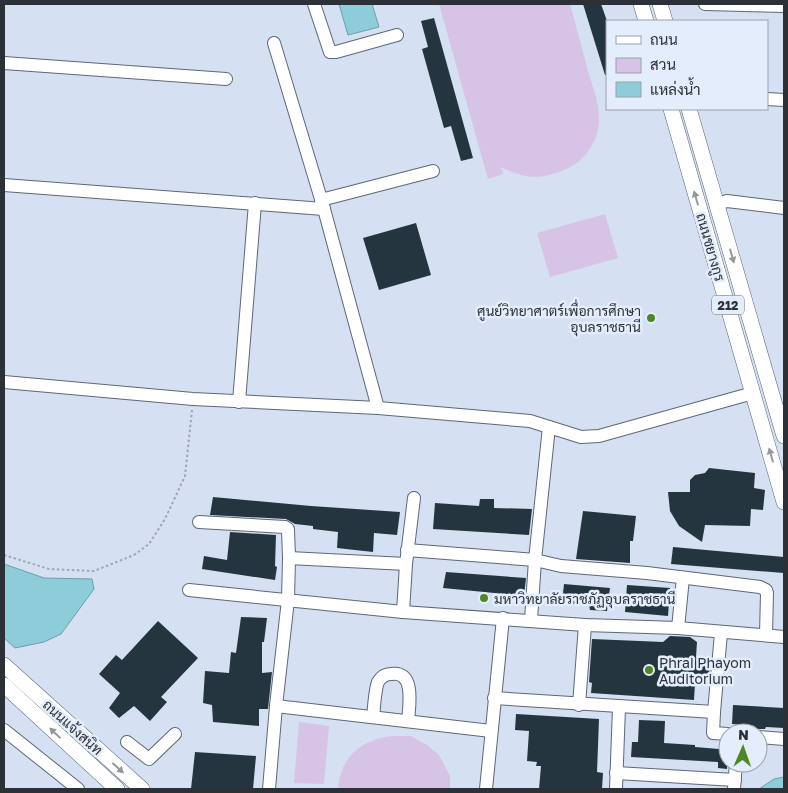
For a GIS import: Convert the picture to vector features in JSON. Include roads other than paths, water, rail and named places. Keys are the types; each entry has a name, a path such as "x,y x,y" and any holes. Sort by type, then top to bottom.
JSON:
{"main road":[{"path":"640,4 646,20"},
{"path":"663,4 665,20"},
{"name":"ถนนชยางกูร","path":"671,110 784,502"},
{"name":"ถนนชยางกูร","path":"689,110 784,436"},
{"name":"ถนนแจ้งสนิท","path":"4,665 142,789"},
{"name":"ถนนแจ้งสนิท","path":"4,685 116,789"}],"street":[{"path":"314,4 330,52 397,35"},
{"path":"705,4 784,6"},
{"path":"274,43 322,204 378,408"},
{"path":"4,63 226,79"},
{"path":"768,99 784,100"},
{"path":"4,185 255,203 322,204 433,171"},
{"path":"716,204 727,201 784,208"},
{"path":"239,402 255,203"},
{"path":"4,382 193,399 378,408 530,421 581,437 599,436 753,393"},
{"path":"531,620 535,560 549,426"},
{"path":"403,612 406,564 414,498"},
{"path":"199,522 285,527 288,529 290,558 288,600 269,789"},
{"path":"408,550 535,560 561,566 763,588 767,593 766,636"},
{"path":"290,558 406,564"},
{"path":"678,628 683,578"},
{"path":"188,590 403,612 585,625 678,628 784,638"},
{"path":"486,789 503,618"},
{"path":"579,705 585,625"},
{"path":"718,733 713,733 721,633"},
{"path":"373,717 378,682 385,675 395,673 404,676 410,686 408,721"},
{"path":"494,698 579,705 714,712"},
{"path":"276,706 491,731"},
{"path":"616,789 618,707"},
{"path":"4,730 78,789"},
{"path":"127,742 149,758 175,734"},
{"path":"768,737 784,738"},
{"path":"616,773 734,785"}],"water":[{"path":"339,4 372,4 379,27 348,35"},
{"path":"4,564 44,578 92,579 94,589 61,634 44,642 15,648 4,638"},
{"path":"784,777 784,789 759,789 774,779"}],"place":[{"name":"ศูนย์วิทยาศาตร์เพื่อการศึกษา อุบลราชธานี","path":"651,318"},
{"name":"มหาวิทยาลัยราชภัฏอุบลราชธานี","path":"484,598"},
{"name":"Phrai Phayom Auditorium","path":"649,670"}]}
